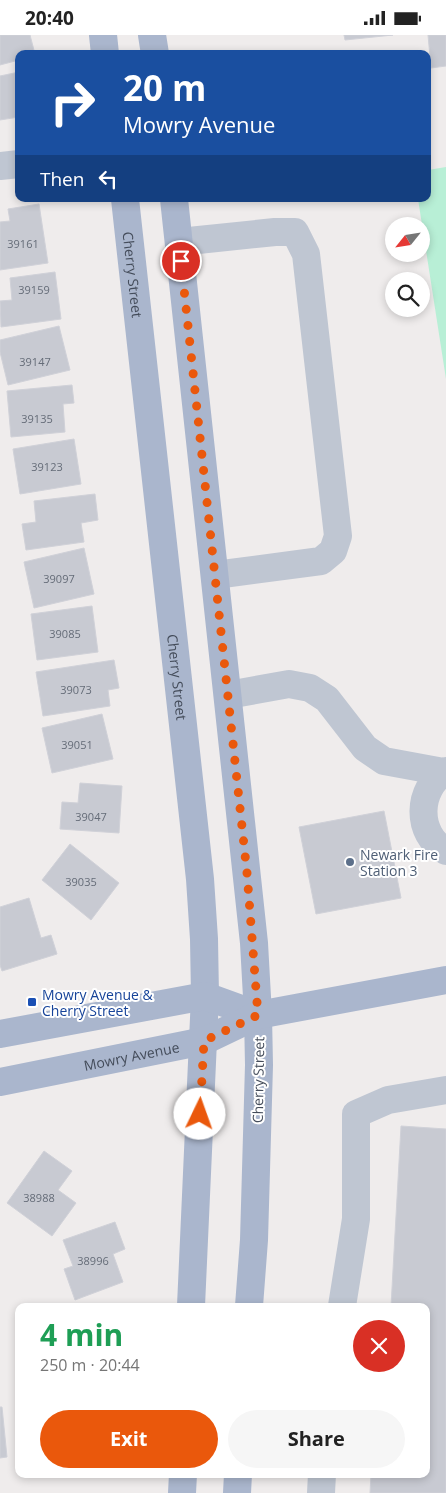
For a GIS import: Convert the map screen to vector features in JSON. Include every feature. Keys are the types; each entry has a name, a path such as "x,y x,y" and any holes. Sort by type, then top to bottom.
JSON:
{"main road":[{"path":"103,35 105,50"},
{"path":"152,35 154,50"},
{"name":"Cherry Street","path":"125,202 200,879 205,996 191,1303"},
{"name":"Cherry Street","path":"172,202 179,242 248,881 258,1015 259,1065 254,1240 249,1303"},
{"name":"Mowry Avenue","path":"0,1082 204,1041 258,1015 446,980"},
{"path":"0,1034 205,996 258,1015"},
{"path":"182,1493 183,1478"},
{"path":"237,1493 238,1478"}],"street":[{"path":"0,166 15,164"},
{"path":"179,242 275,232 294,232 306,253 338,536 333,551 321,561 215,575"},
{"path":"228,695 289,684 310,688 328,699 365,748 384,761 445,771"},
{"path":"445,771 432,782 425,795 422,811 425,826 432,839 446,851"},
{"path":"342,1303 356,1219 356,1114 388,1100 446,1090"},
{"path":"321,1493 322,1478"}],"green space":[{"path":"446,167 446,379 428,263 430,263 430,217 421,217 418,202 431,202 431,170"}],"building":[{"path":"0,35 30,35 34,50 15,50 15,61 0,65"},
{"path":"344,35 393,35 345,40"},
{"path":"428,35 446,35 446,66 431,68 431,50 429,50"},
{"path":"15,73 15,118 0,120 0,76"},
{"path":"39,204 48,263 0,270 0,222 10,221 8,209"},
{"path":"55,272 61,319 1,327 0,301 12,300 10,278"},
{"path":"59,326 70,370 8,385 0,352 0,340"},
{"path":"72,385 74,403 63,404 65,432 11,437 7,391"},
{"path":"74,439 81,484 20,494 13,449"},
{"path":"95,494 98,520 81,523 84,542 26,550 22,524 36,522 34,501"},
{"path":"84,548 94,594 34,608 24,562"},
{"path":"92,606 98,652 37,660 31,614"},
{"path":"114,660 119,688 108,690 110,706 43,716 36,672"},
{"path":"102,714 113,759 52,773 42,728"},
{"path":"80,783 122,786 119,833 60,829 62,802 78,803"},
{"name":"Newark Fire Station 3","path":"384,811 401,898 316,914 299,827"},
{"path":"70,844 119,883 91,920 42,880"},
{"path":"29,898 41,938 51,935 57,954 2,971 0,965 0,907"},
{"path":"401,1126 446,1129 446,1493 370,1493 371,1478 430,1478 430,1303 391,1303"},
{"path":"44,1151 72,1171 58,1190 76,1203 52,1236 7,1203"},
{"path":"115,1222 125,1249 113,1254 123,1282 75,1300 64,1269 73,1266 63,1240"},
{"path":"0,1407 2,1407 7,1457 0,1458"}],"place":[{"name":"Newark Fire Station 3","path":"350,862"},
{"name":"Mowry Avenue & Cherry Street","path":"32,1002"}],"route":[{"path":"181,261 247,873 254,943 258,1015 204,1041 200,1114"}]}
